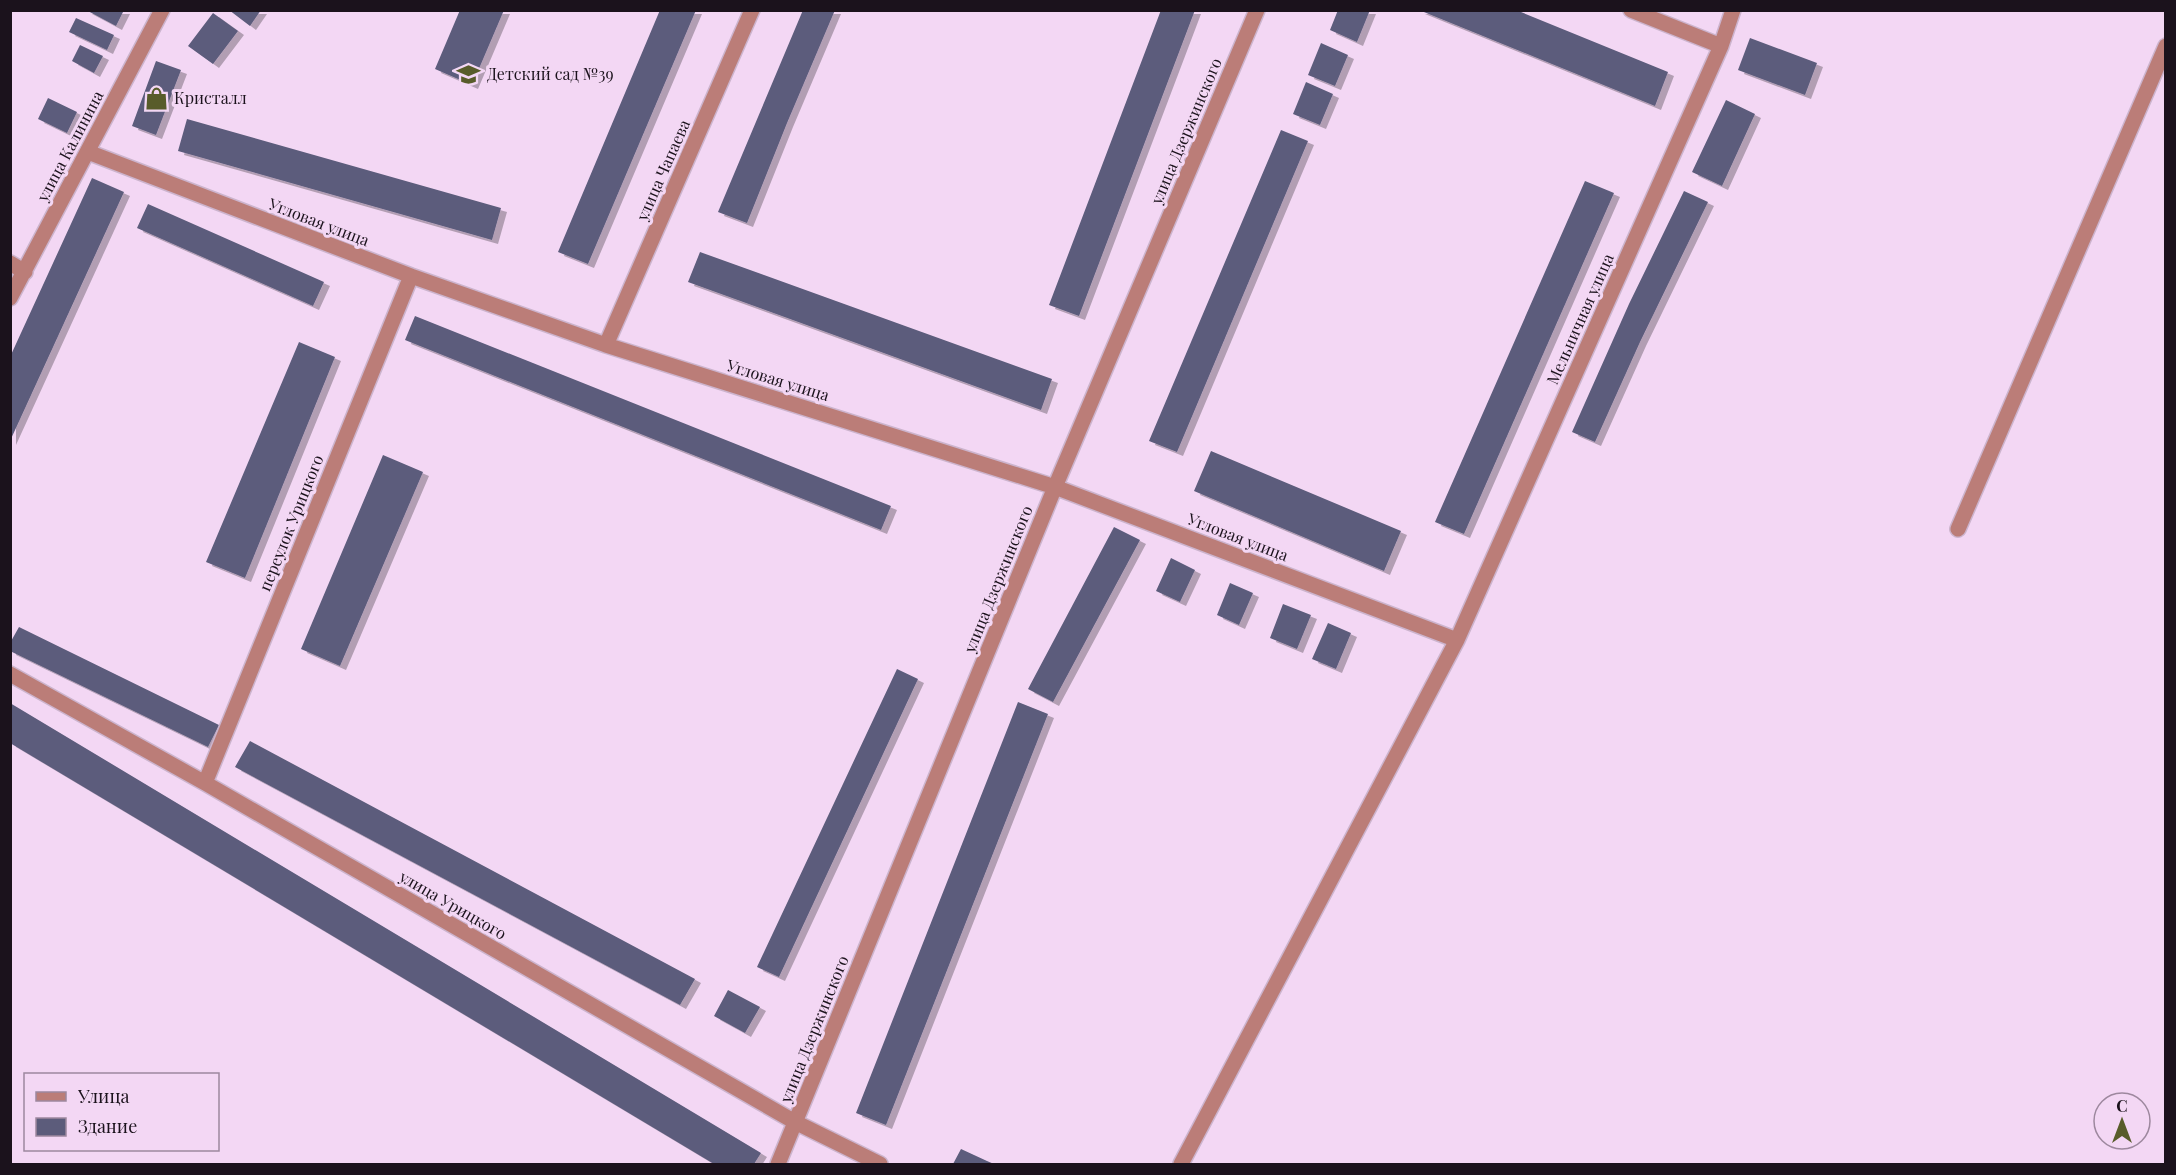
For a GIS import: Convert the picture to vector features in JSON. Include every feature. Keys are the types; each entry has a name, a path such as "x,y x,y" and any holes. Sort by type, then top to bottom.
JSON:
{"street":[{"name":"улица Калинина","path":"10,298 162,10"},
{"name":"улица Чапаева","path":"606,345 752,10"},
{"name":"улица Дзержинского","path":"778,1164 1055,486 1257,10"},
{"path":"1631,10 1721,46"},
{"name":"Мельничная улица","path":"1181,1164 1457,640 1721,46 1733,10"},
{"path":"1958,529 2166,46"},
{"name":"Угловая улица","path":"88,152 411,276 606,345 1055,486 1457,640"},
{"path":"10,263 25,272"},
{"name":"переулок Урицкого","path":"205,783 411,276"},
{"name":"улица Урицкого","path":"10,674 205,783 795,1122 880,1164"}],"building":[{"path":"86,10 124,10 116,26"},
{"path":"229,10 261,10 250,26"},
{"path":"460,10 504,10 472,85 435,69"},
{"path":"660,10 696,10 588,264 558,252"},
{"path":"803,10 835,10 747,223 718,212"},
{"path":"1161,10 1195,10 1079,316 1049,305"},
{"path":"1338,10 1370,10 1357,42 1330,30"},
{"path":"1419,10 1516,10 1668,72 1655,106"},
{"path":"213,13 238,31 213,64 188,46"},
{"path":"76,18 114,35 107,50 69,32"},
{"path":"1750,38 1817,63 1805,95 1738,70"},
{"path":"1321,43 1348,55 1335,86 1308,75"},
{"path":"80,45 103,56 94,73 72,61"},
{"name":"Кристалл","path":"156,61 181,70 156,135 132,126"},
{"path":"1306,82 1333,94 1320,125 1293,114"},
{"path":"48,98 77,112 67,133 38,119"},
{"path":"1726,100 1755,114 1722,186 1692,172"},
{"path":"187,119 501,208 492,240 178,151"},
{"path":"1281,130 1308,141 1177,452 1149,441"},
{"path":"92,178 124,192 10,441 10,357"},
{"path":"1585,181 1614,193 1464,534 1435,522"},
{"path":"1684,191 1708,202 1640,342 1595,442 1572,432 1629,304"},
{"path":"148,204 324,282 313,306 137,228"},
{"path":"700,252 1052,379 1041,410 688,282"},
{"path":"415,316 891,506 881,530 405,340"},
{"path":"299,342 335,357 245,578 206,562"},
{"path":"1211,451 1401,531 1384,571 1194,491"},
{"path":"383,455 423,472 340,666 301,649"},
{"path":"1114,527 1140,540 1053,702 1028,689"},
{"path":"1171,558 1195,570 1180,602 1156,591"},
{"path":"1230,583 1253,593 1239,625 1217,615"},
{"path":"1283,604 1311,615 1297,649 1270,638"},
{"path":"1328,623 1351,633 1336,669 1312,659"},
{"path":"19,627 219,725 208,747 10,651 10,643"},
{"path":"897,669 918,679 779,977 757,967"},
{"path":"1018,702 1048,714 886,1125 856,1113"},
{"path":"10,703 761,1153 754,1164 714,1164 10,743"},
{"path":"250,741 695,979 680,1005 235,767"},
{"path":"728,990 760,1007 745,1033 714,1016"},
{"path":"961,1149 987,1161 994,1164 953,1164"}],"place":[{"name":"Детский сад №39","path":"469,74"},
{"name":"Кристалл","path":"156,98"}]}
